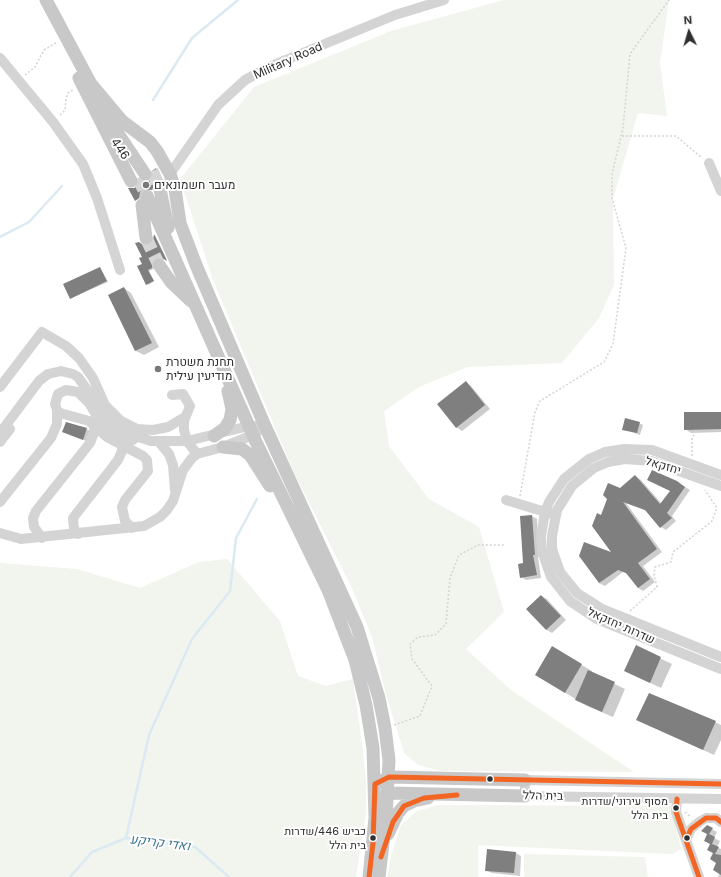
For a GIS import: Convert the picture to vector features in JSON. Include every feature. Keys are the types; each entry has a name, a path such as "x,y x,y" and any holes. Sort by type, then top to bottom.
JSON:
{"main road":[{"name":"446","path":"36,0 77,73 101,122 142,176 114,127 77,73"},
{"name":"446","path":"46,0 91,84 122,121 150,142 158,151 170,174 175,189 180,222 188,245 265,426 357,627 372,672 386,734 389,777 379,877"},
{"path":"149,196 168,228 199,314"},
{"path":"146,238 149,196"},
{"path":"149,196 193,303 199,314"},
{"path":"149,196 251,431 337,611 355,660 370,725 375,784 373,843 369,877"},
{"path":"159,265 171,282 193,303"},
{"path":"214,436 225,428 230,420 232,409 224,370"},
{"path":"223,447 234,447 250,455 301,534"},
{"path":"386,734 393,757 401,768 435,778"},
{"path":"375,784 389,777"},
{"name":"בית הלל","path":"389,777 525,780"},
{"path":"375,784 388,793"},
{"name":"בית הלל","path":"388,793 525,796"},
{"path":"383,847 396,818 404,806 424,798 462,794"}],"street":[{"name":"Military Road","path":"170,174 218,105 245,80 271,66 395,15 444,0"},
{"path":"0,58 52,122 83,164 97,198 120,270"},
{"path":"709,163 721,191"},
{"path":"0,387 42,332 66,346 79,358 93,378 105,405 121,421 137,429 153,430 168,427 185,417"},
{"path":"0,442 48,380 61,371"},
{"path":"0,432 39,381 48,374 61,371 73,374 82,381 105,414 116,426 126,432 155,442 167,449 173,465 175,496"},
{"path":"0,502 51,438 57,424 57,410 55,404 58,394 66,390 72,390 83,396 100,421 111,432 124,439 155,442 187,441 251,431"},
{"path":"172,395 183,394 190,406 185,417 184,430 187,441 197,454"},
{"path":"57,410 66,415 84,419 122,446 143,456 149,466 148,470 125,500 122,507 125,521 132,528"},
{"path":"42,538 34,528 33,518 36,511 90,443 94,433 94,426"},
{"path":"0,533 21,539 42,538 144,526 160,517 167,510 175,496 183,470 192,458 197,454 223,447 251,431 265,426"},
{"path":"78,534 74,528 73,518 118,460 122,452 122,446"},
{"name":"שדרות יחזקאל","path":"721,475 652,450 624,449 605,452 589,459 564,479 554,492 545,512 541,536 542,551 551,577 570,601 597,618 721,669"},
{"name":"יחזקאל","path":"556,515 564,497 572,486 594,468 608,462 625,459 651,461 721,486"},
{"path":"506,500 556,515"},
{"name":"שדרות יחזקאל","path":"556,515 552,536 552,549 560,572 577,592 591,602 625,618 721,658"},
{"path":"697,659 701,649"},
{"path":"525,780 525,796"},
{"name":"בית הלל","path":"525,780 721,784"},
{"name":"בית הלל","path":"525,796 721,799"},
{"path":"677,799 676,812 699,877"},
{"path":"686,840 691,829 706,818 716,818 721,822"}],"path":[{"path":"518,503 535,412 540,401 604,362 613,344 626,248 612,198 612,174 621,136 630,54 669,0"},
{"path":"19,80 35,67 44,50 56,43"},
{"path":"52,122 65,110 68,93 76,88"},
{"path":"621,136 676,136 709,163"},
{"path":"690,463 693,454 692,438 697,430"},
{"path":"625,618 631,610 657,587 654,575 655,566 671,562 674,552 712,521 716,508 705,492 704,480"},
{"path":"386,734 420,716 432,686 412,659 410,644 418,637 435,635 446,624 450,578 459,555 478,545 505,545"}],"shaded area":[{"path":"504,0 669,0 660,63 667,116 638,113 613,199 614,285 599,318 562,363 468,367 419,387 384,411 389,446 429,499 479,527 504,612 466,649 511,690 634,772 441,771 418,765 404,753 385,691 372,637 351,586 294,473 213,280 180,179 254,87 391,31"},
{"path":"227,559 280,621 298,676 326,686 353,679 366,782 366,812 356,877 0,877 0,563 77,569 140,588 199,562"},
{"path":"438,805 671,806 681,849 672,854 478,845 478,877 387,877 391,856 401,825 417,811"},
{"path":"524,854 645,857 648,877 524,877"}],"building":[{"path":"156,168 163,182 155,183 152,190 143,189 140,192 139,198 135,201 128,188 134,188 137,186 138,179 145,182 150,180 152,177 152,171"},
{"path":"154,234 167,261 162,258 154,259 152,262 152,268 148,270 154,281 146,285 137,266 142,264 139,258 142,257 135,243 139,242 143,245 150,245 153,241"},
{"path":"100,267 107,281 70,299 63,284"},
{"path":"124,287 152,343 135,351 108,295"},
{"path":"466,381 485,405 456,428 437,404"},
{"path":"684,412 721,412 721,429 684,430"},
{"path":"625,418 640,422 637,433 622,430"},
{"path":"66,422 87,428 83,440 62,432"},
{"path":"652,470 677,481 685,487 667,513 672,518 660,528 645,510 623,502 657,549 638,563 650,579 638,588 626,573 618,570 599,583 579,556 584,542 611,552 592,526 597,513 601,515 607,499 603,495 608,483 620,488 635,475 660,504 670,491 647,480"},
{"path":"532,515 535,555 533,555 537,575 520,578 518,564 523,563 520,516"},
{"path":"541,595 561,616 546,630 526,609"},
{"path":"636,645 661,657 650,683 624,671"},
{"path":"552,646 582,664 565,693 535,675"},
{"path":"588,670 615,682 602,712 575,700"},
{"path":"649,693 716,721 703,750 636,720"},
{"path":"707,825 713,828 709,834 715,837 712,844 719,847 715,854 721,855 721,875 713,870 716,863 710,859 713,853 707,850 710,844 704,841 707,834 701,831"},
{"path":"487,849 516,852 514,873 485,871"}],"waterway":[{"path":"153,100 192,38 238,0"},
{"path":"0,237 29,222 62,186"},
{"path":"126,838 149,735 192,639 230,591 236,538 257,499"},
{"name":"ואדי קריקע","path":"70,877 92,852 126,838 195,847 229,877"}],"tunnel":[{"path":"152,171 160,189"},
{"path":"138,178 147,196"},
{"path":"146,238 159,265"}],"transit line":[{"path":"369,877 373,843 375,784 389,777 721,784"},
{"path":"381,857 393,822 404,806 424,798 457,795"},
{"path":"677,799 676,812 699,877"},
{"path":"686,840 691,829 706,818 716,818 721,822"}],"place":[{"name":"מעבר חשמונאים","path":"146,185"},
{"name":"תחנת משטרת מודיעין עילית","path":"158,369"},
{"name":"מסוף עירוני/שדרות בית הלל","path":"676,808"},
{"name":"כביש 446/שדרות בית הלל","path":"373,838"}]}
